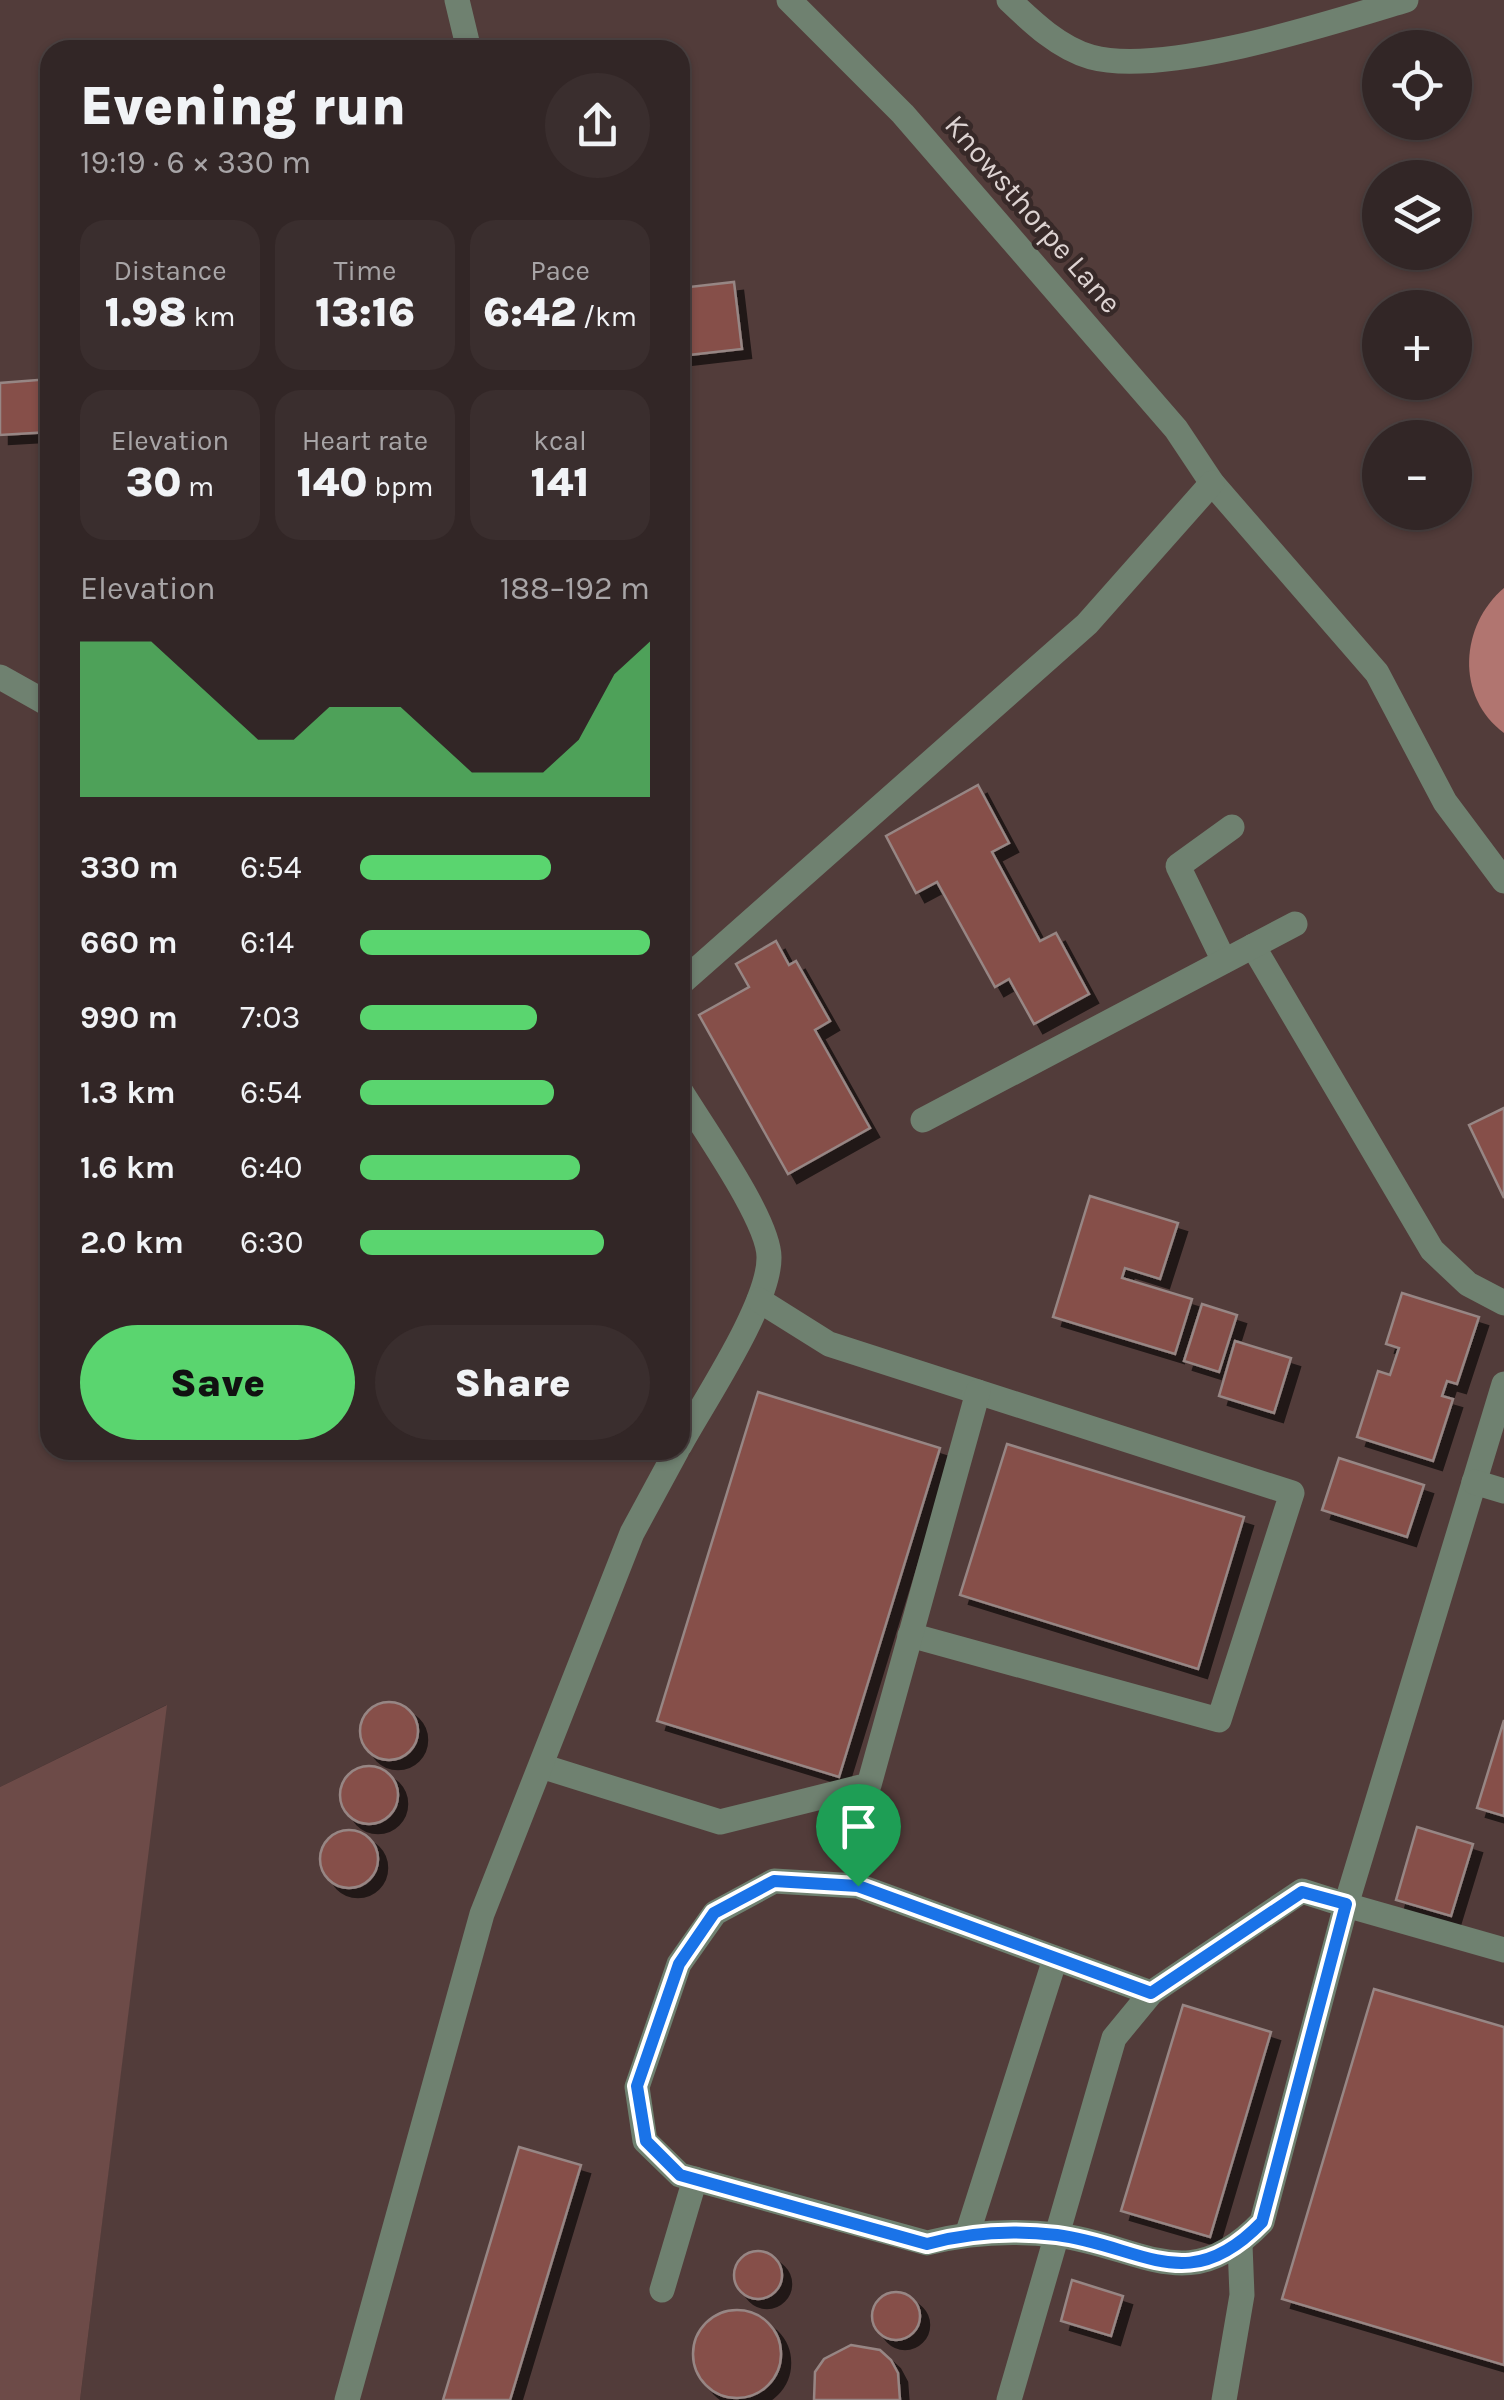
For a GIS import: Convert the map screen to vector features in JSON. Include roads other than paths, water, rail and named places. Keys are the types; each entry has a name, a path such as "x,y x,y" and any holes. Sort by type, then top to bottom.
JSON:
{"street":[{"path":"457,0 467,40"},
{"name":"Knowsthorpe Lane","path":"789,0 903,114 1176,428 1212,483 1377,672 1445,802 1504,882"},
{"path":"1010,0 1054,39 1086,56 1125,64 1236,45 1406,0"},
{"path":"690,975 1087,624 1212,483"},
{"path":"0,676 40,699"},
{"path":"1224,961 1178,866 1232,828"},
{"path":"923,1120 1295,924"},
{"path":"1254,946 1432,1250 1468,1284 1504,1303"},
{"path":"690,1107 762,1226 770,1258 759,1300 690,1425"},
{"path":"759,1300 828,1344 1292,1493 1219,1720 910,1635"},
{"path":"1151,1993 858,1886 774,1881 714,1913 679,1964 637,2086 646,2141 680,2175 927,2244 968,2232 1059,2236 1180,2265 1212,2260 1240,2245 1262,2222 1346,1904 1504,1384"},
{"path":"541,1766 720,1822 869,1785 978,1392"},
{"path":"347,2400 482,1914 632,1533 671,1460"},
{"path":"1474,1482 1504,1491"},
{"path":"1010,2400 1114,2038 1151,1993 1302,1892 1504,1950"},
{"path":"968,2232 1055,1959"},
{"path":"662,2290 695,2179"},
{"path":"1224,2400 1242,2295 1240,2245"}]}
